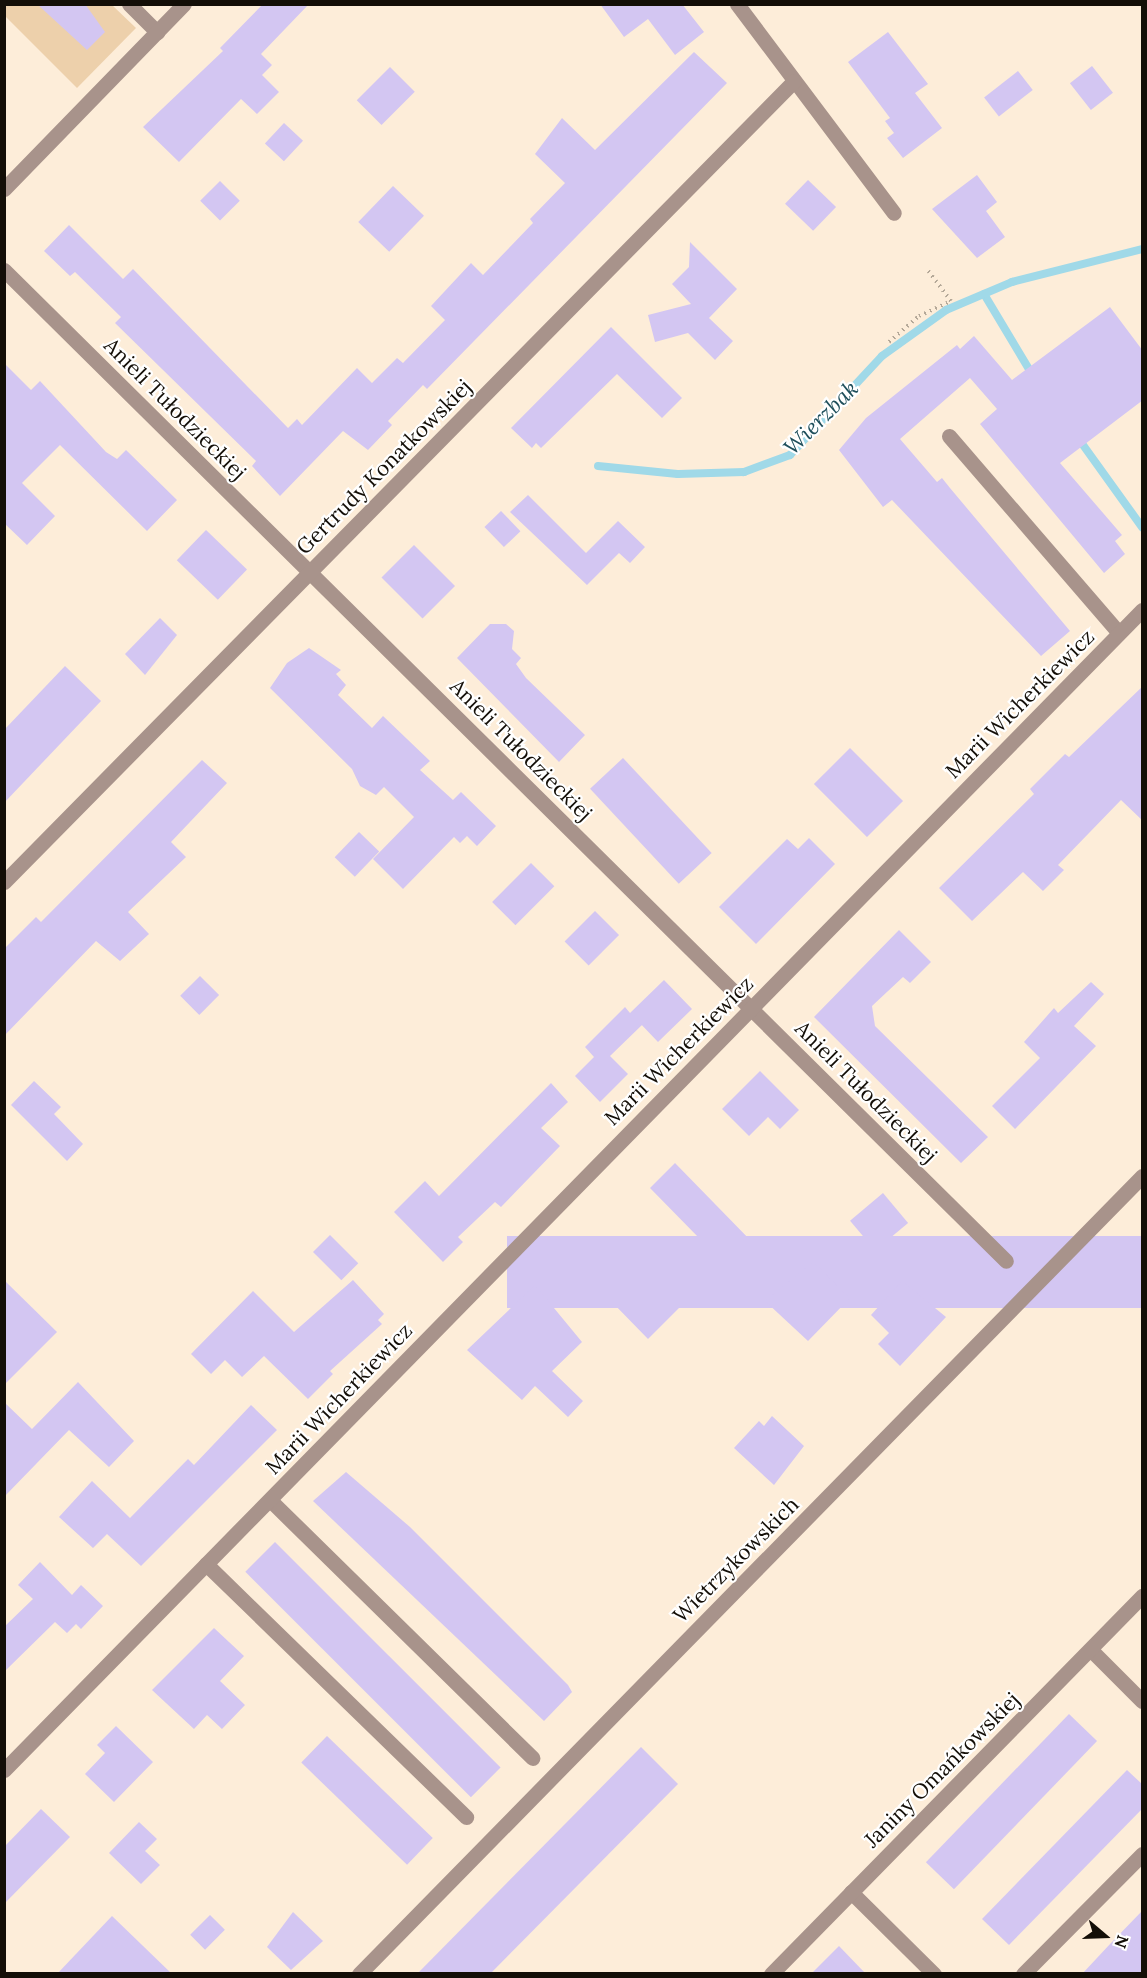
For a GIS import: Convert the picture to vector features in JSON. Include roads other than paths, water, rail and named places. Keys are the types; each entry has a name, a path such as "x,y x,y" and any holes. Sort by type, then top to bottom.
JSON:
{"street":[{"path":"129,4 157,32"},
{"path":"4,189 184,4"},
{"path":"737,4 894,213"},
{"name":"Gertrudy Konatkowskiej","path":"4,882 794,81"},
{"name":"Anieli Tułodzieckiej","path":"4,270 752,1007 1006,1261"},
{"name":"Marii Wicherkiewicz","path":"949,436 1119,633"},
{"name":"Marii Wicherkiewicz","path":"4,1770 1143,610"},
{"name":"Wietrzykowskich","path":"359,1974 1143,1176"},
{"name":"Marii Wicherkiewicz","path":"270,1500 533,1758"},
{"path":"206,1564 466,1817"},
{"name":"Janiny Omańkowskiej","path":"771,1974 1143,1596"},
{"path":"1091,1650 1143,1701"},
{"path":"1023,1974 1143,1854"},
{"path":"851,1892 934,1974"}],"waterway":[{"name":"Wierzbak","path":"598,466 678,474 744,472 790,455 882,356 946,310 1012,282 1142,249"},
{"name":"Wierzbak","path":"984,294 1033,376"},
{"name":"Wierzbak","path":"1078,438 1142,527"}]}
